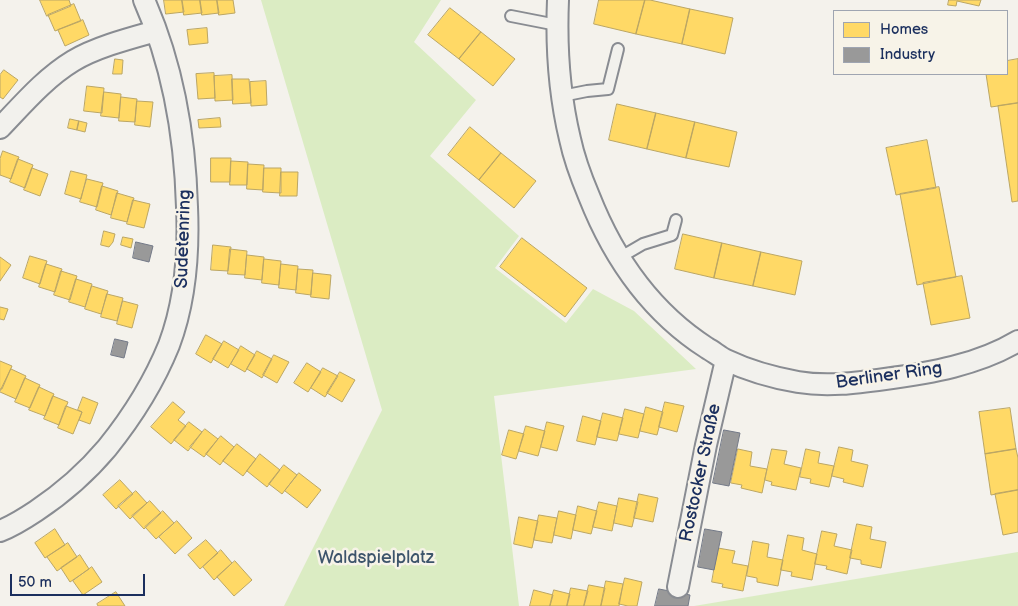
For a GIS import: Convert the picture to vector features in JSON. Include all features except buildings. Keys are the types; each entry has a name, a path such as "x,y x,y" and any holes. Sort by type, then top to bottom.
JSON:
{"street":[{"name":"Sudetenring","path":"0,531 11,527 50,502 72,485 96,462 123,428 149,387 174,330 186,277 188,226 183,139 174,90 156,31 144,0"},
{"name":"Berliner Ring","path":"558,0 558,54 562,96 570,139 599,221 629,273 668,318 695,340 726,360 767,375 799,382 828,384 864,382 910,376 972,362 1004,350 1018,341"},
{"path":"0,128 47,81 75,59 156,31"},
{"name":"Rostocker Straße","path":"678,587 706,445 726,360"}],"lane":[{"path":"512,16 557,25"},
{"path":"562,96 608,89 618,49"},
{"path":"620,258 642,244 672,236 676,220"}],"green space":[{"name":"Waldspielplatz","path":"261,0 441,0 414,42 476,100 430,156 519,236 495,268 566,323 593,289 634,311 696,369 494,396 519,606 284,606 382,410"},
{"path":"1018,552 1018,606 694,606"}]}
